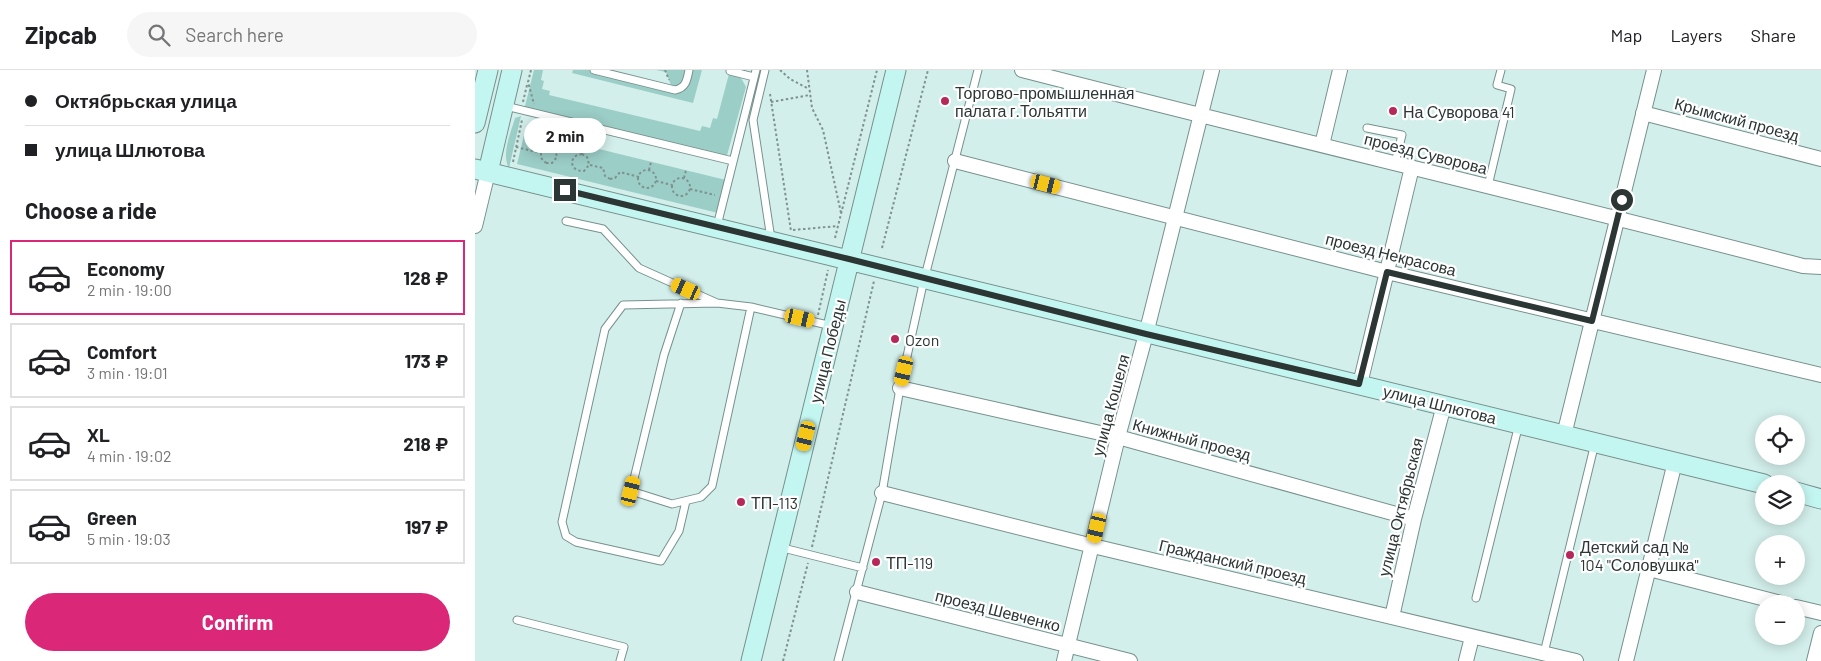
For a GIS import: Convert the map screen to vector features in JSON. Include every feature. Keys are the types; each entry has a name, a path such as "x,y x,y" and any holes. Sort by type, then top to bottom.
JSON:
{"main road":[{"path":"475,123 488,70"},
{"path":"481,170 516,109 513,70"},
{"name":"улица Победы","path":"751,661 779,547 824,324 849,259 896,70"},
{"name":"улица Шлютова","path":"481,170 771,240 792,238 849,259 1146,334 1359,384 1755,482"},
{"path":"1805,495 1821,499"}],"street":[{"name":"проезд Суворова","path":"1022,70 1200,116 1618,218 1803,266 1821,266"},
{"name":"улица Кошеля","path":"1065,661 1119,437 1212,70"},
{"path":"1322,145 1340,70"},
{"path":"1564,435 1654,70"},
{"name":"Крымский проезд","path":"1643,113 1821,159"},
{"name":"проезд Некрасова","path":"955,160 1387,272 1821,375"},
{"path":"1359,384 1412,167"},
{"path":"475,226 481,170"},
{"name":"Книжный проезд","path":"900,388 1119,437 1414,519"},
{"name":"улица Октябрьская","path":"1392,617 1414,519 1444,405"},
{"path":"1626,661 1675,462"},
{"name":"Гражданский проезд","path":"882,493 1093,546 1392,617 1543,657 1576,661"},
{"path":"1649,569 1755,596"},
{"name":"проезд Шевченко","path":"857,592 1130,661"},
{"path":"1805,609 1821,613"},
{"path":"1814,661 1821,633"},
{"path":"1466,661 1472,637"}],"lane":[{"path":"594,70 675,90 681,89 686,84 689,70"},
{"path":"765,70 753,120 771,240"},
{"path":"838,661 882,493 900,388 925,278 978,70"},
{"path":"1487,186 1511,89 1497,85 1501,70"},
{"path":"717,227 755,73 730,71"},
{"path":"516,109 733,161"},
{"path":"1367,128 1402,135 1395,163"},
{"path":"567,221 603,230 639,268 717,303"},
{"path":"681,303 664,355 631,491 672,504 701,498 713,486 751,307"},
{"path":"686,501 679,531 661,561 576,542 565,536 562,522 605,329 623,306 681,303 717,303 751,307 824,324"},
{"path":"1477,598 1519,424"},
{"path":"1543,657 1595,443"},
{"path":"779,547 863,568"},
{"path":"517,620 624,647 620,661"}],"path":[{"path":"508,177 516,147 516,109 528,82 531,70"},
{"path":"780,70 790,79 809,90"},
{"path":"807,70 812,108 823,130 841,214"},
{"path":"835,238 877,70"},
{"path":"882,248 927,70"},
{"path":"528,82 536,113"},
{"path":"810,96 771,102 792,238 838,226"},
{"path":"550,147 553,138"},
{"path":"582,154 584,146"},
{"path":"516,147 541,153"},
{"path":"545,147 550,147 555,149 557,154 556,160 552,163 544,162 541,158 541,153 545,147"},
{"path":"582,154 588,159 589,165 584,171 578,171 573,168 571,163 573,158 582,154"},
{"path":"649,170 651,162"},
{"path":"589,165 603,168 605,176 610,179 615,178 620,172 639,176"},
{"path":"644,170 649,170 656,175 656,181 651,187 645,187 640,184 639,176 644,170"},
{"path":"684,178 685,170"},
{"path":"679,196 673,190 672,185 675,180 684,178"},
{"path":"679,196 687,194 690,189 690,183 684,178"},
{"path":"608,186 610,179"},
{"path":"656,181 672,185"},
{"path":"643,195 645,187"},
{"path":"690,189 724,198"},
{"path":"677,203 679,196"},
{"path":"824,324 828,268"},
{"path":"783,661 875,276"}],"shaded area":[{"path":"534,70 543,70 541,80 544,81 542,89 550,91 549,95 700,131 702,126 710,128 713,118 717,119 730,70 740,76 746,87 726,159 524,110"},
{"path":"573,70 599,70 672,88 666,72 656,70 702,70 693,103 572,73"},
{"path":"521,116 509,168 506,156 507,143 515,118"},
{"path":"525,131 726,180 718,213 517,164"}],"place":[{"name":"Торгово-промышленная палата г.Тольятти","path":"945,101"},
{"name":"На Суворова 41","path":"1393,111"},
{"name":"Ozon","path":"895,339"},
{"name":"ТП-113","path":"741,502"},
{"name":"Детский сад № 104 \"Соловушка\"","path":"1570,555"},
{"name":"ТП-119","path":"876,562"}],"route":[{"path":"565,190 1146,334 1359,384 1387,272 1592,321 1622,200"}]}
